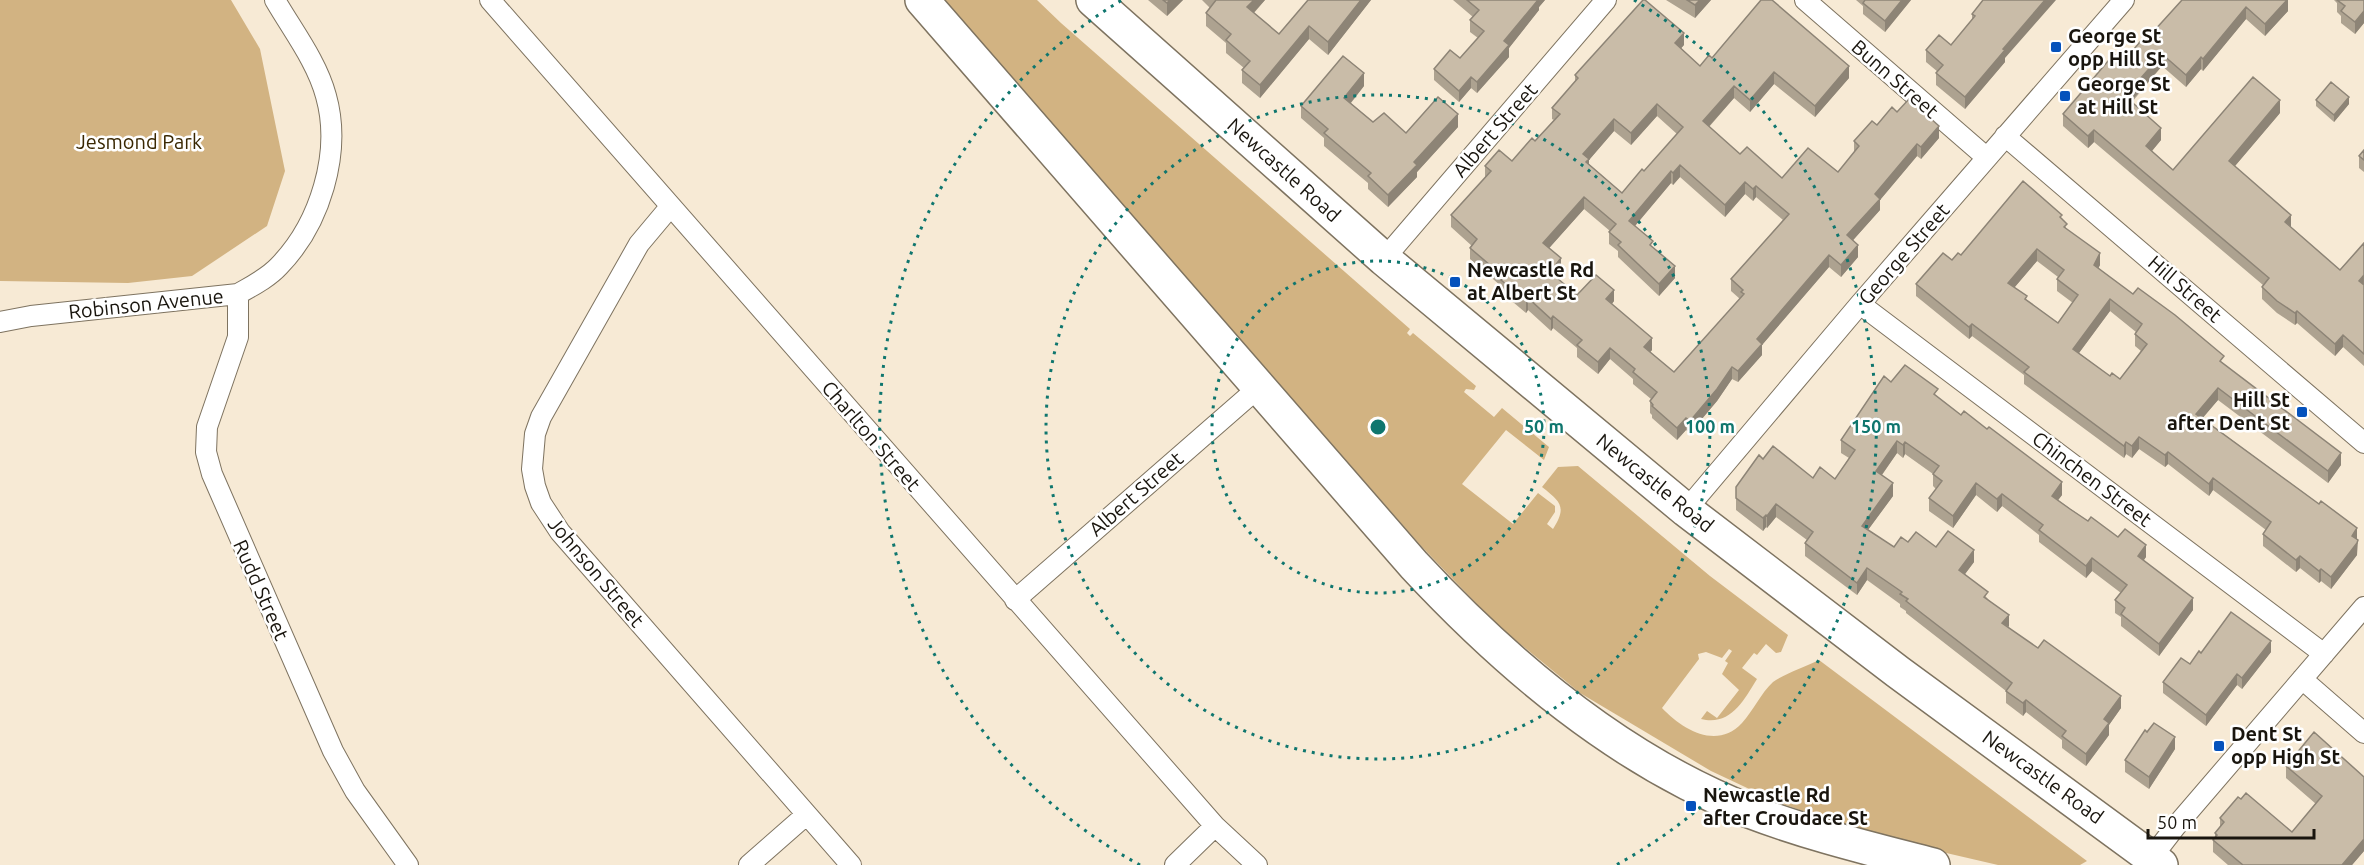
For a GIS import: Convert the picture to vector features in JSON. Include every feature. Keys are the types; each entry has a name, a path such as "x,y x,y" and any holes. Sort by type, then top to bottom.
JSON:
{"highway":[{"path":"922,0 1258,388 1428,581 1451,604 1513,661 1594,725 1649,761 1750,811 1808,845 1850,865"},
{"name":"Newcastle Road","path":"1100,2 1384,259 1686,510 2152,863"},
{"path":"1750,811 1846,843 1933,865"}],"street":[{"name":"Robinson Avenue","path":"0,322 31,316 238,294 259,283 279,267 296,245 312,217 323,189 329,166 330,118 327,97 319,75 275,0"},
{"name":"Charlton Street","path":"490,0 1215,826 1257,865"},
{"name":"Albert Street","path":"1384,259 1606,0"},
{"name":"Bunn Street","path":"1805,0 1986,157"},
{"name":"George Street","path":"1686,510 1986,157 2124,0"},
{"name":"Hill Street","path":"2005,136 2364,442"},
{"name":"Johnson Street","path":"670,207 639,244 541,417 532,451 535,486 545,511 560,532 850,865"},
{"name":"Rudd Street","path":"238,294 238,337 207,427 206,452 212,474 333,751 355,791 408,865"},
{"name":"Chinchen Street","path":"1860,304 2324,654"},
{"name":"Albert Street","path":"1015,600 1258,388"},
{"path":"2152,863 2176,826 2364,607"},
{"path":"2302,679 2364,734"},
{"path":"749,865 806,815"},
{"path":"1175,865 1215,826"}],"green space":[{"name":"Jesmond Park","path":"0,0 231,0 260,49 285,171 267,226 192,276 128,283 0,281"},
{"path":"943,0 1037,0 1410,329 1407,333 1410,336 1413,333 1476,386 1474,390 1466,389 1464,392 1494,417 1502,408 1549,447 1544,460 1506,430 1462,484 1513,524 1538,493 1555,506 1555,512 1547,524 1553,529 1560,515 1560,505 1542,487 1558,467 1578,466 1710,576 1788,635 1781,652 1776,653 1766,644 1757,655 1754,653 1742,668 1757,679 1741,704 1720,719 1701,719 1707,711 1717,718 1739,690 1722,674 1728,663 1725,661 1732,651 1729,649 1722,658 1706,652 1698,654 1699,659 1662,708 1670,716 1700,734 1722,735 1742,723 1773,682 1819,660 2087,861 2080,865 1998,865 1873,836 1777,802 1711,771 1580,693 1496,624 1422,547"}],"building":[{"path":"1216,0 1254,0 1247,7 1279,34 1308,0 1361,0 1328,42 1309,26 1260,85 1242,70 1250,61 1226,40 1231,34 1206,13"},
{"path":"1467,0 1538,0 1504,41 1509,45 1477,82 1471,77 1459,91 1434,69 1450,50 1460,58 1484,31 1470,20 1479,10"},
{"path":"1643,0 1684,33 1675,43 1700,66 1709,55 1712,58 1761,0 1772,0 1849,66 1815,106 1774,72 1750,100 1734,86 1703,121 1740,154 1747,147 1782,178 1808,148 1838,172 1859,146 1854,141 1872,121 1877,125 1892,107 1897,112 1909,99 1939,126 1921,147 1917,144 1875,194 1880,199 1847,235 1858,245 1841,265 1829,255 1757,339 1762,344 1738,371 1732,367 1690,421 1686,418 1677,428 1652,406 1650,401 1657,392 1633,372 1635,369 1610,348 1598,362 1577,345 1582,340 1553,316 1551,319 1528,298 1526,301 1501,280 1504,277 1470,248 1477,239 1451,215 1491,171 1485,166 1499,150 1512,161 1532,138 1535,141 1560,114 1552,108 1578,78 1575,75","holes":["1657,104 1683,127 1622,193 1586,162 1589,159 1583,154 1614,119 1631,133","1680,165 1725,205 1745,182 1753,189 1756,186 1789,214 1731,279 1743,290 1741,292 1744,294 1674,372 1644,347 1652,338 1606,299 1614,290 1596,275 1577,295 1550,272 1561,258 1543,243 1584,197 1616,224 1609,232 1621,242 1618,245 1659,284 1675,266 1650,245 1653,241 1629,221 1671,171 1673,173"]},
{"path":"1687,0 1700,0 1695,5"},
{"path":"1865,0 1902,0 1885,21 1863,3"},
{"path":"1983,0 2045,0 1965,97 1936,73 1943,65 1926,50 1939,35 1951,45 1975,16 1972,14"},
{"path":"2182,0 2287,0 2265,24 2246,7 2203,59 2201,57 2186,75 2162,54 2125,96 2161,128 2146,146 2173,170 2253,77 2280,100 2229,161 2291,215 2285,222 2340,270 2364,243 2364,275 2359,281 2364,285 2364,354 2343,335 2335,344 2297,311 2295,313 2277,301 2262,287 2269,278 2094,130 2088,136 2063,114 2114,54 2123,62 2150,30 2153,32"},
{"path":"2337,0 2364,0 2364,11 2355,22 2341,11 2345,6"},
{"path":"1343,56 1364,73 1344,98 1373,122 1384,113 1406,133 1438,97 1458,114 1414,162 1417,165 1388,195 1368,176 1371,173 1324,133 1328,129 1301,106"},
{"path":"2331,82 2349,97 2334,115 2316,100"},
{"path":"2364,150 2364,160 2359,156"},
{"path":"2023,181 2062,215 2060,217 2067,224 2064,227 2100,253 2094,265 2133,294 2138,288 2175,315 2224,356 2220,361 2341,453 2328,471 2218,388 2196,414 2319,504 2321,501 2357,528 2352,536 2358,540 2357,543 2331,577 2300,556 2296,560 2263,534 2271,522 2213,478 2209,484 2168,452 2165,455 2139,437 2132,446 2126,442 2124,446 2024,372 2029,367 1972,324 1969,327 1916,284 1943,253 1952,260 1958,253 1961,255","holes":["2037,249 2064,270 2057,279 2078,295 2058,323 2025,299 2027,296 2008,283","2110,299 2142,324 2135,334 2147,344 2120,379 2112,373 2110,376 2073,349"]},
{"path":"1905,365 1938,389 1934,394 1961,415 1964,411 1987,429 1989,427 2062,482 2052,496 2088,521 2091,517 2118,537 2125,529 2146,545 2138,556 2193,598 2159,644 2121,614 2125,608 2115,600 2127,585 2092,558 2086,566 2039,530 2043,525 2002,494 1997,499 1976,483 1953,516 1929,498 1942,481 1933,474 1939,466 1905,442 1903,445 1897,441 1876,471 1893,483 1862,526 1894,547 1901,537 1908,542 1916,532 1936,547 1948,531 1974,550 1959,570 1988,592 1984,597 2009,615 2002,623 2038,648 2044,640 2121,696 2104,719 2109,723 2086,754 2062,736 2066,731 2026,700 2023,703 2006,691 2012,683 1906,601 1908,599 1900,594 1902,592 1867,568 1857,583 1805,543 1813,532 1776,504 1763,518 1736,498 1736,487 1759,455 1763,459 1773,446 1813,478 1820,467 1835,479 1855,450 1841,440 1884,376 1891,382"},
{"path":"2231,612 2271,641 2242,678 2237,674 2206,715 2163,682 2181,658 2190,664 2199,651 2201,653"},
{"path":"2154,723 2175,737 2149,777 2125,760 2145,730 2147,732"},
{"path":"2314,732 2364,777 2364,839 2342,865 2243,865 2213,840 2217,835 2215,833 2224,822 2220,818 2238,797 2241,799 2246,793 2292,832 2322,796 2286,766"}],"place":[{"name":"George St opp Hill St","path":"2056,47"},
{"name":"George St at Hill St","path":"2065,96"},
{"name":"Newcastle Rd at Albert St","path":"1455,282"},
{"name":"Hill St after Dent St","path":"2302,412"},
{"name":"Dent St opp High St","path":"2219,746"},
{"name":"Newcastle Rd after Croudace St","path":"1691,806"}]}
